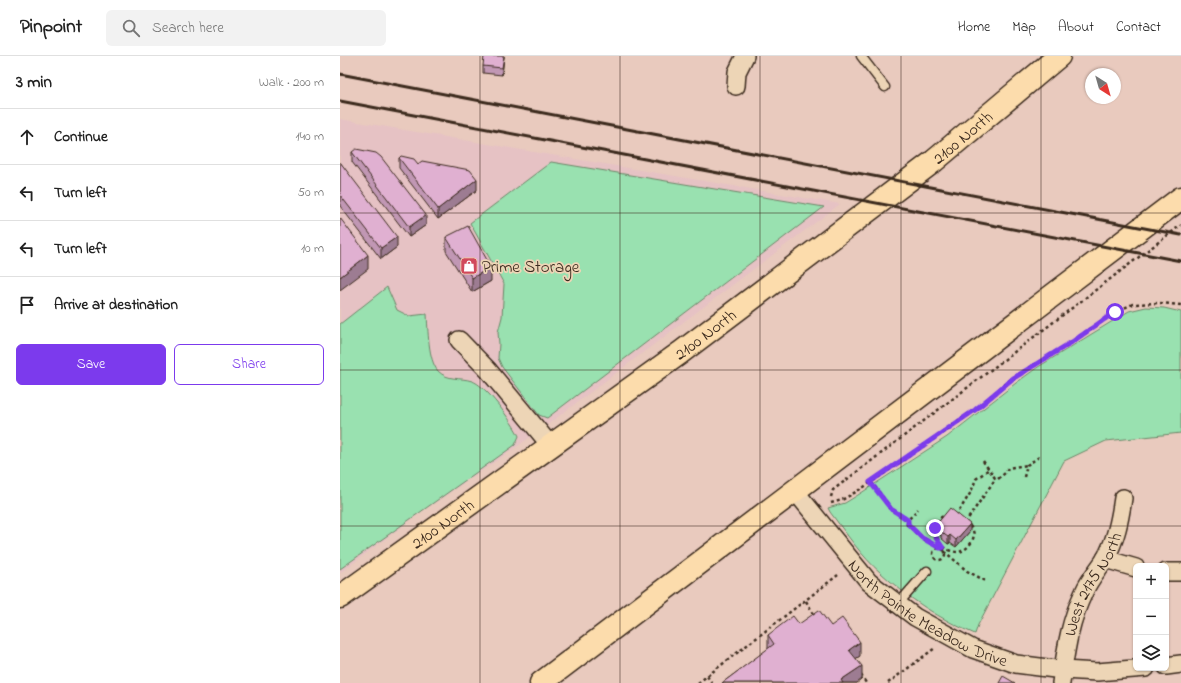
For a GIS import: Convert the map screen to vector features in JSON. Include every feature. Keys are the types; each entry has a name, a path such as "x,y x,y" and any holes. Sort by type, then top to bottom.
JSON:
{"highway":[{"name":"2100 North","path":"340,597 680,353 934,161 1059,56"},
{"path":"541,683 1181,198"}],"street":[{"path":"736,86 737,72 745,56"},
{"path":"459,340 488,370 551,446"},
{"name":"North Pointe Meadow Drive","path":"795,491 868,582 915,617 973,649 1016,664 1062,676 1133,669"},
{"name":"West 2175 North","path":"1062,676 1066,643 1076,609 1093,574 1105,559 1115,538 1124,498"},
{"path":"1105,559 1133,567"},
{"path":"1169,572 1181,572"},
{"path":"1169,666 1181,664"}],"lane":[{"path":"861,56 885,87"},
{"path":"898,604 926,571"}],"path":[{"path":"831,497 833,490 1181,225"},
{"path":"831,502 842,500 870,482 975,410 1012,379 1072,342 1115,312 1133,304 1160,303 1181,305"},
{"path":"965,523 996,478 998,479 1008,468 1027,465 1039,457"},
{"path":"983,461 996,478"},
{"path":"1024,477 1027,465"},
{"path":"956,516 971,492 976,478 989,470"},
{"path":"870,482 891,509 922,538 942,549 967,571 984,580 984,582"},
{"path":"907,523 918,509"},
{"path":"956,516 946,514 937,521 935,534 942,549 945,555 939,560 936,559 933,556 935,549 942,549 956,552 962,551 969,545 974,534 972,528 956,516"},
{"path":"942,549 945,542"},
{"path":"698,683 838,575"},
{"path":"806,601 818,619"},
{"path":"888,683 935,648"},
{"path":"859,672 866,683"},
{"path":"707,676 712,683"}],"shaded area":[{"path":"340,119 840,204 555,419 423,511 340,573"}],"green space":[{"path":"551,162 824,207 547,418 539,415 502,367 498,358 498,332 502,317 504,284 470,223"},
{"path":"387,287 397,310 409,316 427,314 430,352 432,360 438,371 446,376 472,381 478,384 498,405 511,422 519,436 515,445 340,569 340,324"},
{"path":"1146,307 1164,308 1181,312 1181,433 1106,441 1064,461 978,625 975,634 925,608 891,582 860,552 830,512 828,508 845,503 947,437 1038,367 1129,311"}],"building":[{"path":"484,56 504,56 502,68 483,66"},
{"path":"356,149 376,153 381,157 426,215 409,227 352,152"},
{"path":"401,156 414,159 418,164 422,161 470,170 477,179 438,209 399,158"},
{"path":"340,162 397,237 381,248 340,195"},
{"path":"340,218 368,255 340,277"},
{"path":"468,226 491,267 472,278 446,237"},
{"path":"950,508 970,524 956,540 950,535 948,537 945,535 941,531 942,529 936,525"},
{"path":"819,610 831,626 842,618 860,642 849,650 862,666 841,680 843,683 722,683 774,644 768,635 793,616 799,624"},
{"path":"1003,676 1015,683 999,683"}],"railway":[{"path":"340,74 1181,235"},
{"path":"340,101 1181,261"}],"place":[{"name":"Prime Storage","path":"469,266"}],"route":[{"path":"935,528 936,538 943,548 940,548 918,535 908,524 908,520 898,515 891,509 870,482 975,410 1012,379 1072,342 1115,312"}]}
